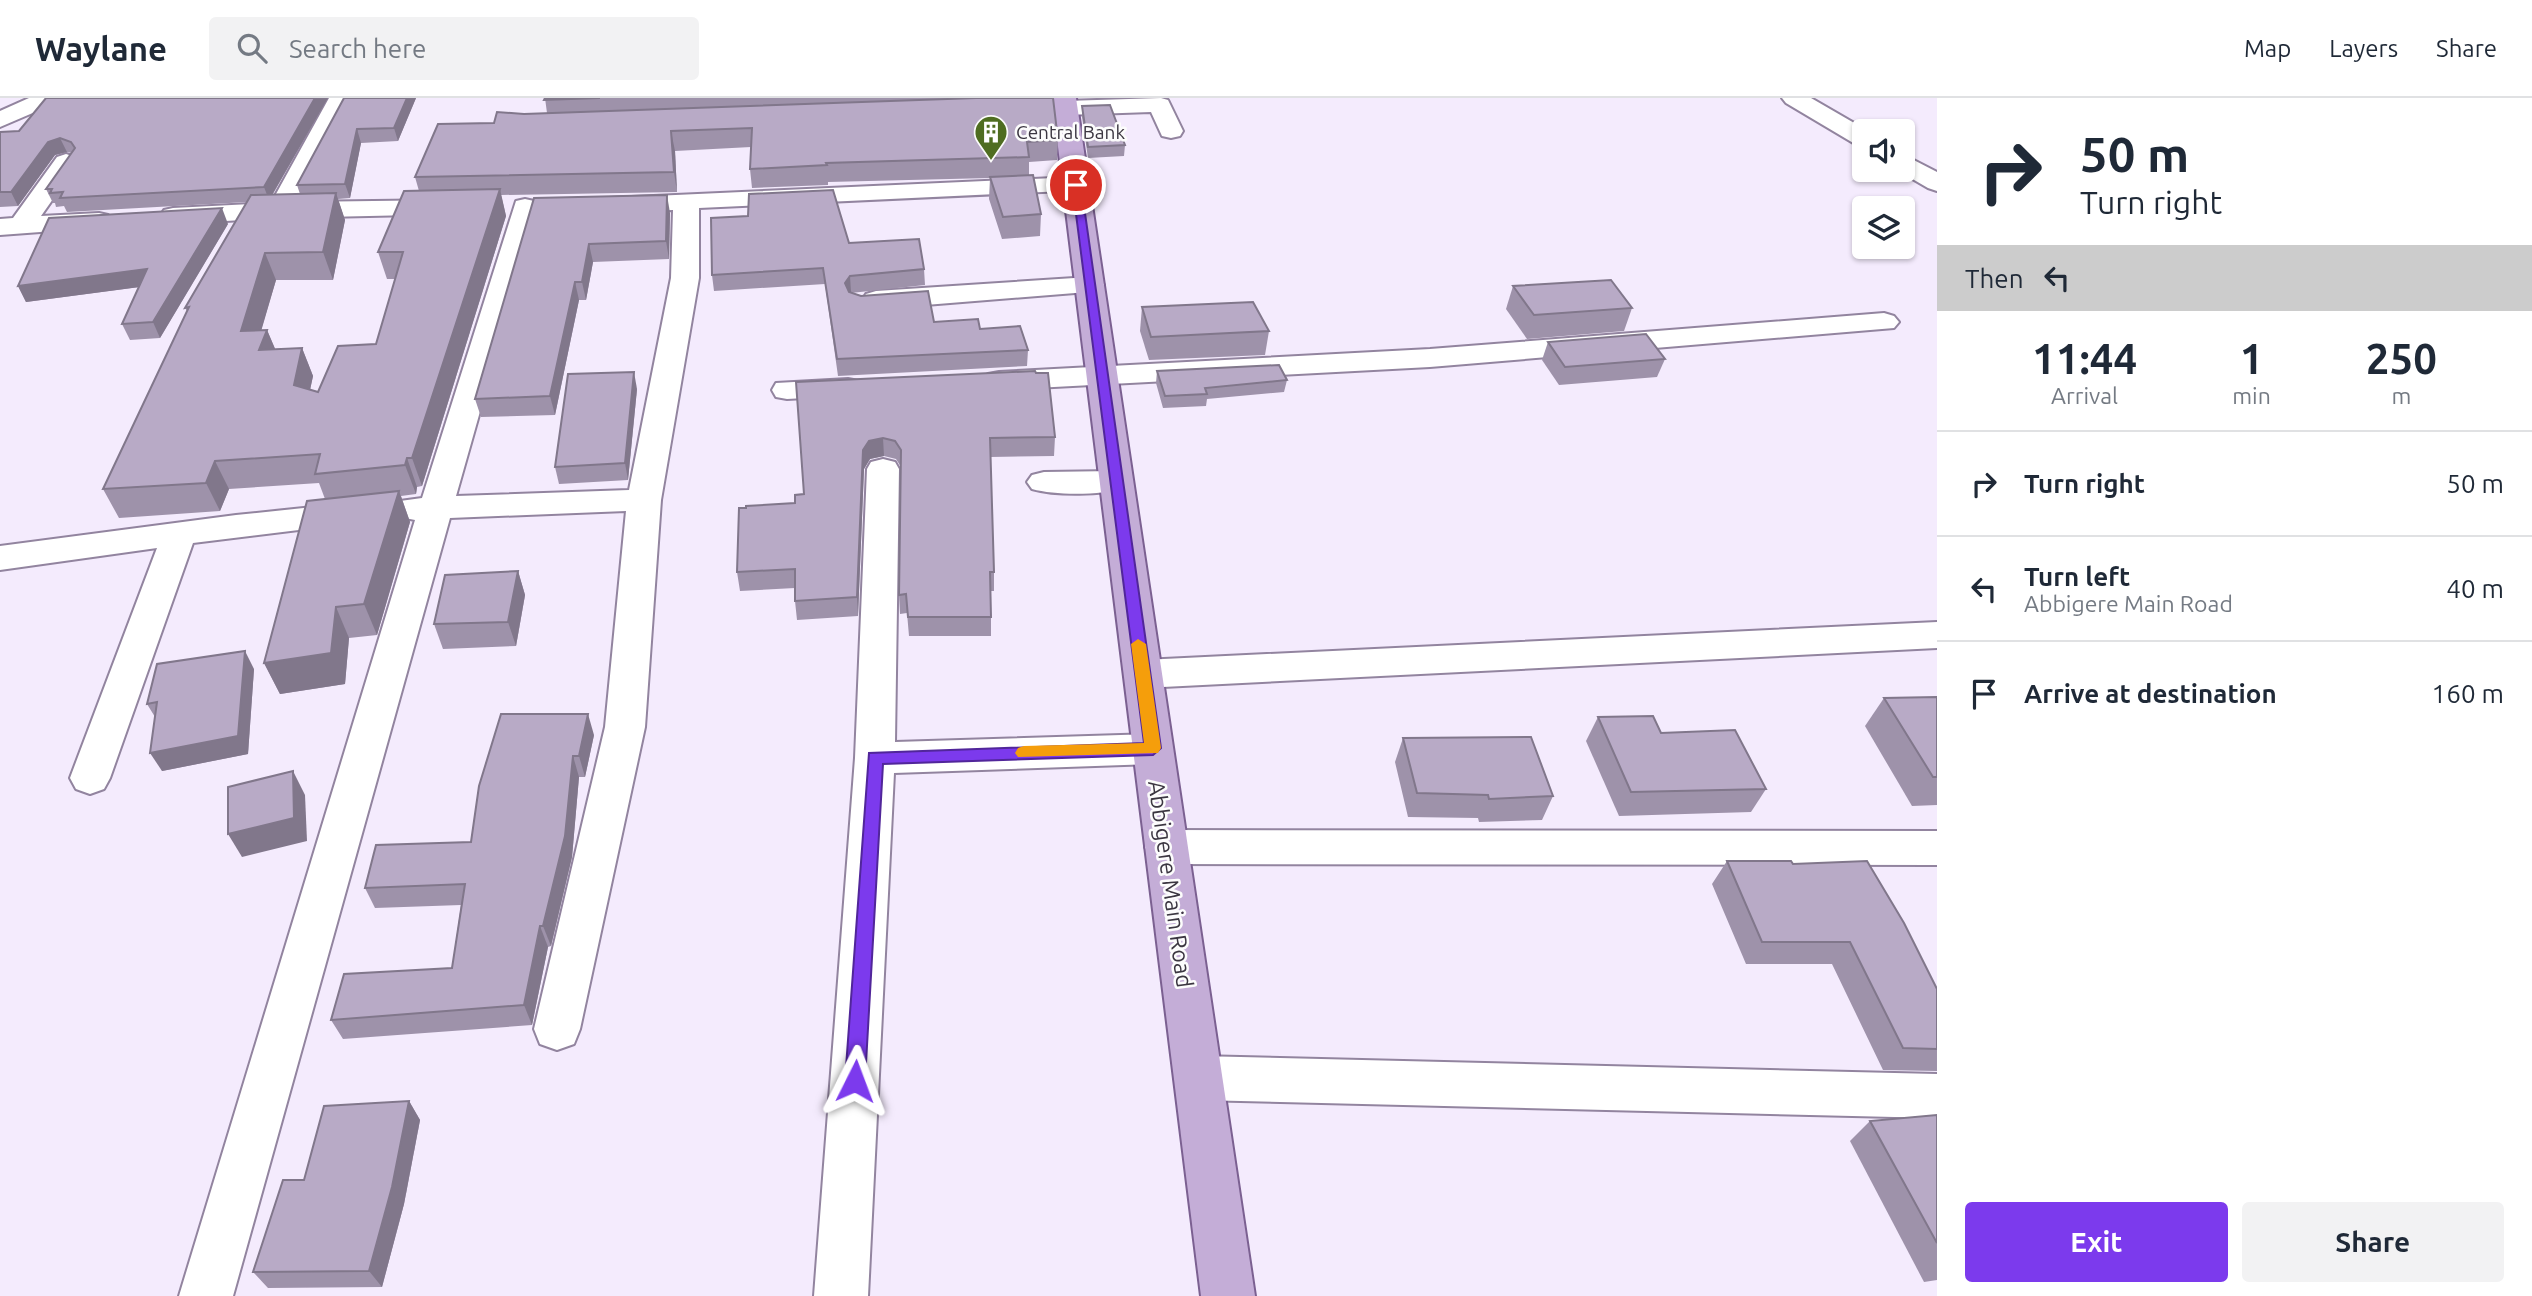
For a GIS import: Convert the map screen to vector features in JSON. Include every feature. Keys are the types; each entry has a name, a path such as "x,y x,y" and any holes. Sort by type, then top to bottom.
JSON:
{"main road":[{"name":"Abbigere Main Road","path":"1058,104 1076,185 1228,1296"}],"street":[{"path":"280,211 341,98"},
{"path":"1794,98 1852,132"},
{"path":"0,103 45,100"},
{"path":"0,120 45,100"},
{"path":"1058,104 1160,106 1171,131"},
{"path":"11,226 66,162"},
{"path":"1915,163 1937,162"},
{"path":"1915,170 1937,183"},
{"path":"592,205 1076,185"},
{"path":"557,1029 625,727 643,500 685,278 686,202"},
{"path":"206,1296 312,943 434,506 525,206"},
{"path":"11,226 135,219 244,223 280,211 471,207"},
{"path":"862,301 1090,285"},
{"path":"965,382 1430,358 1884,322"},
{"path":"787,390 869,387"},
{"path":"841,1296 875,758 883,468"},
{"path":"1044,482 1115,481"},
{"path":"0,558 236,526 434,506 643,500"},
{"path":"90,778 179,535"},
{"path":"1143,674 1937,635"},
{"path":"875,758 1153,748"},
{"path":"1166,847 1871,865 1937,848"},
{"path":"1198,1078 1937,1096"}],"building":[{"path":"46,98 315,98 264,187 60,198 63,192 50,193 52,189 46,189 75,148 71,142 60,138 48,142 11,192 0,192 0,132 19,131"},
{"path":"344,98 407,98 394,128 357,129 345,184 297,185"},
{"path":"545,98 600,98 544,100"},
{"path":"976,98 1053,98 1058,140 1027,142 1029,157 826,163 827,165 750,169 752,128 671,131 674,172 415,177 438,124 494,123 497,112 524,114"},
{"path":"1110,105 1125,145 1088,147 1082,106"},
{"path":"1033,175 1041,214 1003,217 990,177"},
{"path":"500,189 412,458 407,458 405,465 315,474 320,454 215,461 206,483 103,489 189,307 185,308 251,195 336,193 323,252 265,253 241,331 267,330 259,350 302,348 294,385 318,392 338,346 376,344 403,252 378,252 404,191"},
{"path":"833,190 849,243 919,239 924,269 850,276 845,283 849,292 861,296 928,291 934,322 978,319 980,329 1020,326 1028,350 837,359 823,268 712,275 711,218 748,216 749,194"},
{"path":"667,195 666,241 589,244 582,282 575,282 550,396 475,399 534,198"},
{"path":"222,208 153,322 122,324 147,269 18,286 49,218"},
{"path":"1611,280 1632,308 1534,315 1513,286"},
{"path":"1253,302 1269,331 1151,337 1142,307"},
{"path":"1646,334 1665,359 1565,367 1548,342"},
{"path":"1279,365 1287,380 1205,388 1207,394 1165,396 1157,371"},
{"path":"1035,371 1048,373 1055,437 990,438 994,572 990,572 991,617 908,617 906,594 899,595 901,450 895,441 883,438 869,441 863,450 857,597 795,601 795,569 737,572 739,508 795,503 795,495 804,494 796,382"},
{"path":"634,372 625,463 555,467 568,374"},
{"path":"399,491 364,604 336,607 331,653 264,663 307,501"},
{"path":"518,571 508,622 434,624 445,575"},
{"path":"245,651 238,736 150,753 157,702 147,704 157,664"},
{"path":"1937,697 1937,777 1933,777 1884,698"},
{"path":"501,714 588,714 579,756 573,756 565,836 543,926 540,926 524,1005 331,1020 344,974 452,968 465,884 365,888 376,845 471,842 479,786"},
{"path":"1653,716 1661,733 1735,730 1766,789 1631,792 1598,717"},
{"path":"1531,737 1553,796 1489,799 1488,795 1417,793 1403,738"},
{"path":"293,771 294,818 228,834 228,787"},
{"path":"1727,861 1791,861 1793,864 1867,861 1904,923 1937,989 1937,1049 1903,1048 1850,942 1762,942"},
{"path":"409,1101 392,1187 369,1271 253,1272 283,1180 304,1180 324,1106"},
{"path":"1937,1115 1937,1243 1870,1121"}],"slow traffic":[{"path":"1024,753 1153,748 1138,644"}],"place":[{"name":"Central Bank","path":"991,162"}],"route":[{"path":"855,1081 875,758 1153,748 1076,185"}]}
